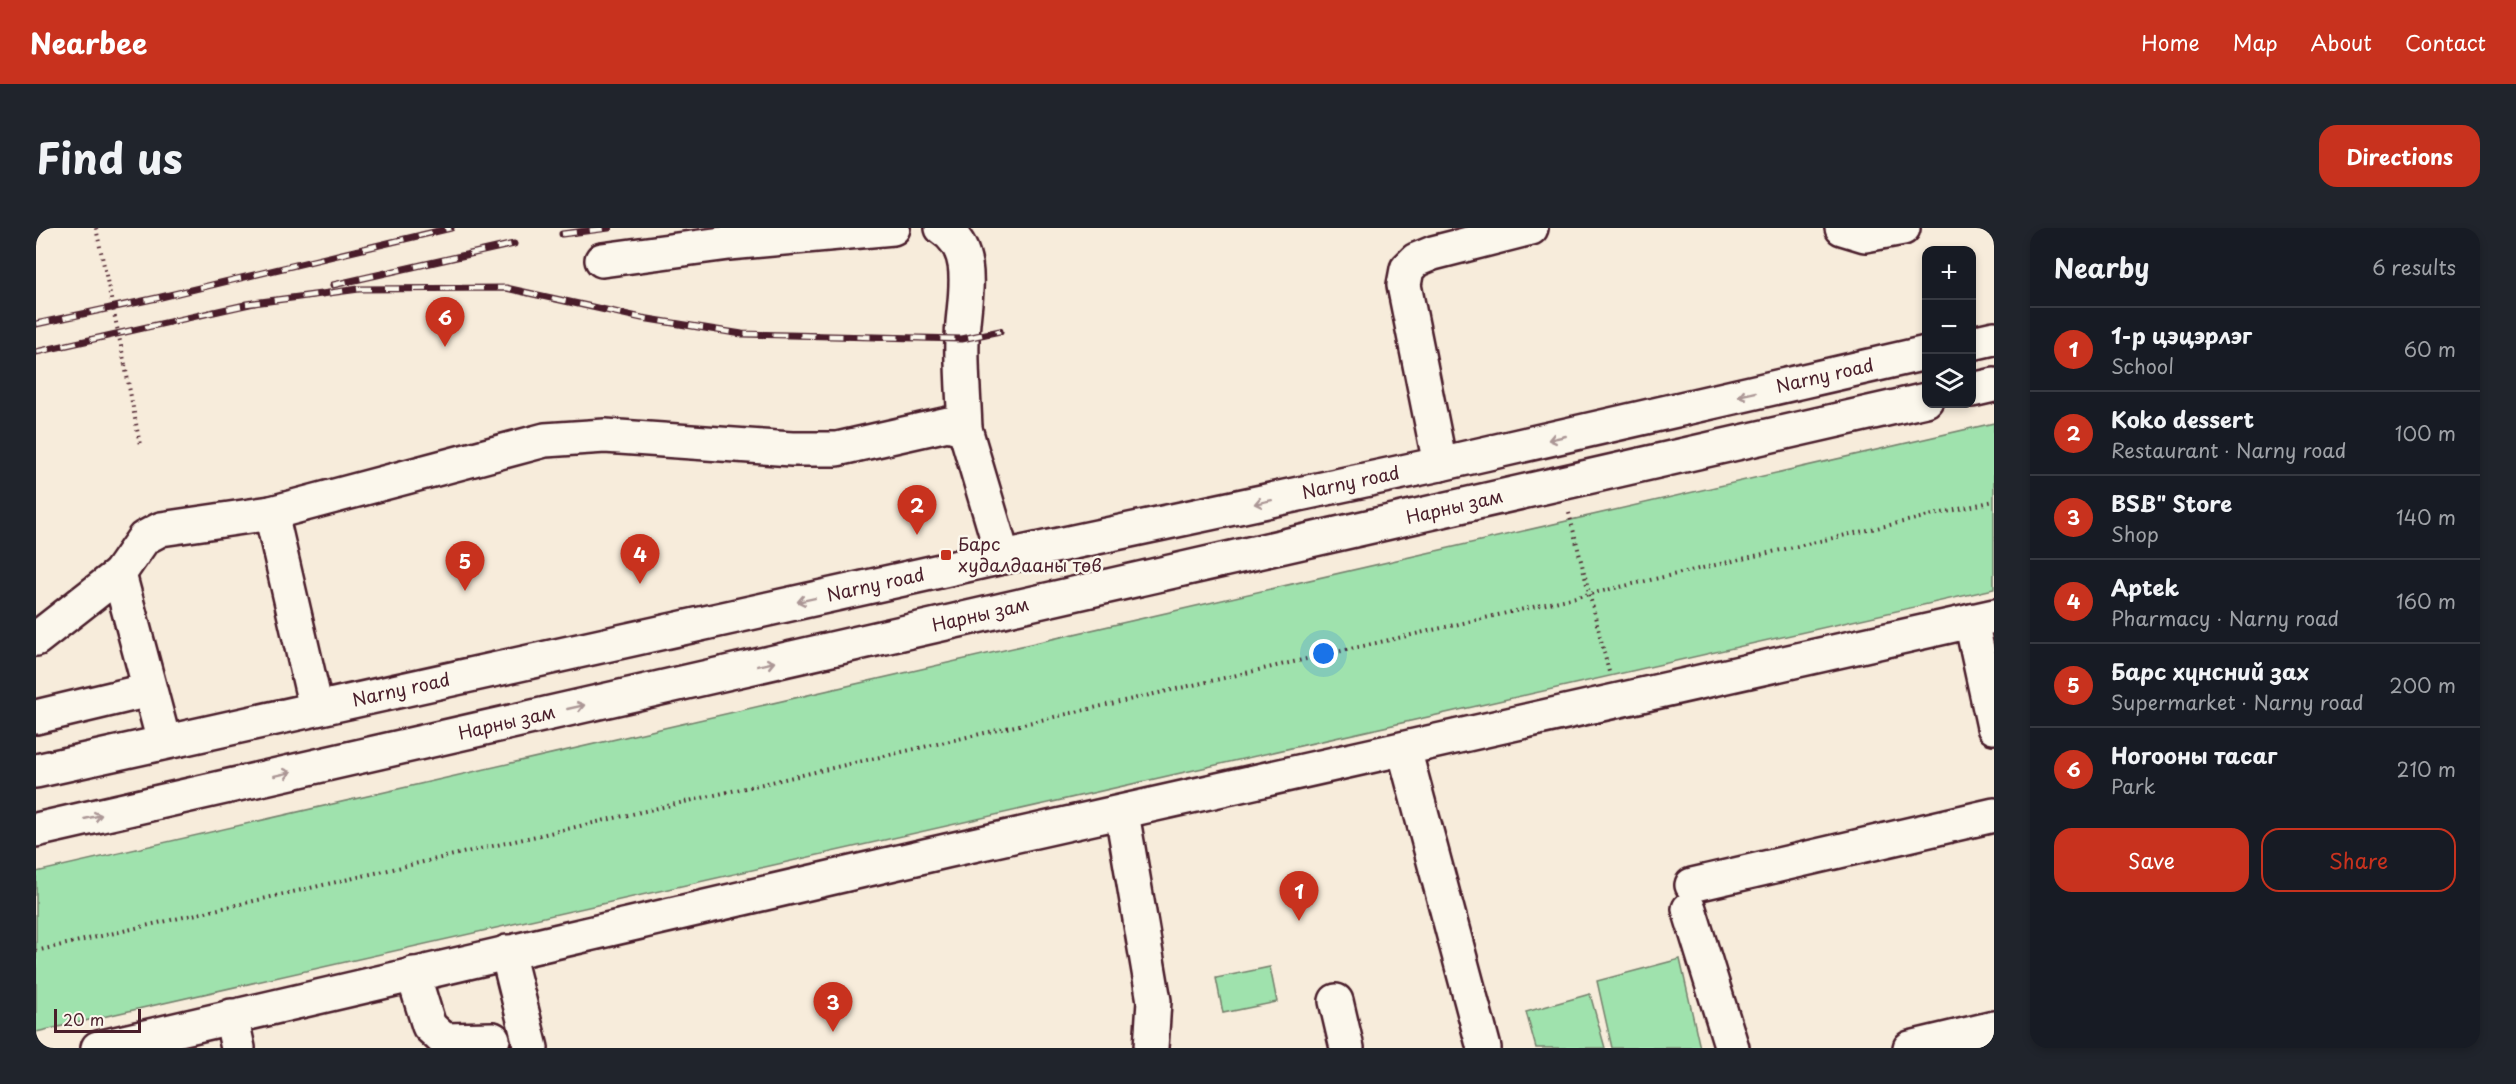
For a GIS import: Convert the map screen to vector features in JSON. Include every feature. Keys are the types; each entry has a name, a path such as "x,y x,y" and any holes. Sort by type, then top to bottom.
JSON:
{"main road":[{"path":"603,260 729,243 893,228"},
{"path":"942,228 953,235 962,252 966,269 967,288 962,339 965,429 1003,557"},
{"path":"1440,464 1404,285 1407,269 1416,260 1432,253 1531,228"},
{"path":"1842,228 1865,235 1896,229"},
{"path":"1976,342 1994,338"},
{"name":"Narny road","path":"36,771 1003,557 1440,464 1922,354"},
{"path":"1976,389 1994,385"},
{"name":"Нарны зам","path":"36,830 1922,401"},
{"path":"36,639 119,574 144,538 160,529 271,513 545,440 605,436 792,449 837,449 948,424 965,429"},
{"path":"271,513 316,708"},
{"path":"119,574 164,742"},
{"path":"98,1048 507,952 1982,618 1994,727"},
{"path":"36,717 149,690"},
{"path":"1404,749 1484,1048"},
{"path":"1122,813 1154,1001 1151,1048"},
{"path":"1732,1048 1691,897 1994,815"},
{"path":"507,952 531,1048"},
{"path":"413,974 429,1026 444,1040 493,1039"},
{"path":"1336,1001 1347,1048"},
{"path":"231,1016 238,1048"},
{"path":"1910,1048 1994,1028"}],"path":[{"path":"96,228 140,445"},
{"path":"36,951 1590,596 1994,501"},
{"path":"1568,508 1616,702"}],"green space":[{"path":"1994,423 1994,589 36,1032 36,872"},
{"path":"1680,959 1700,1048 1612,1048 1597,981"},
{"path":"1270,967 1277,1002 1223,1013 1216,978"},
{"path":"1590,994 1605,1048 1536,1048 1526,1012"}],"railway":[{"path":"36,324 157,298 451,228"},
{"path":"562,234 609,228"},
{"path":"333,285 514,244"},
{"path":"246,304 359,289 506,288 642,318 742,334 962,339 1000,331"},
{"path":"36,352 254,303"}],"place":[{"name":"Ногооны тасаг","path":"445,347"},
{"name":"Koko dessert","path":"917,535"},
{"name":"Барс худалдааны төв","path":"946,555"},
{"name":"Aptek","path":"640,584"},
{"name":"Барс хүнсний зах","path":"465,591"},
{"name":"1-р цэцэрлэг","path":"1299,921"},
{"name":"BSB\" Store","path":"833,1032"}]}
